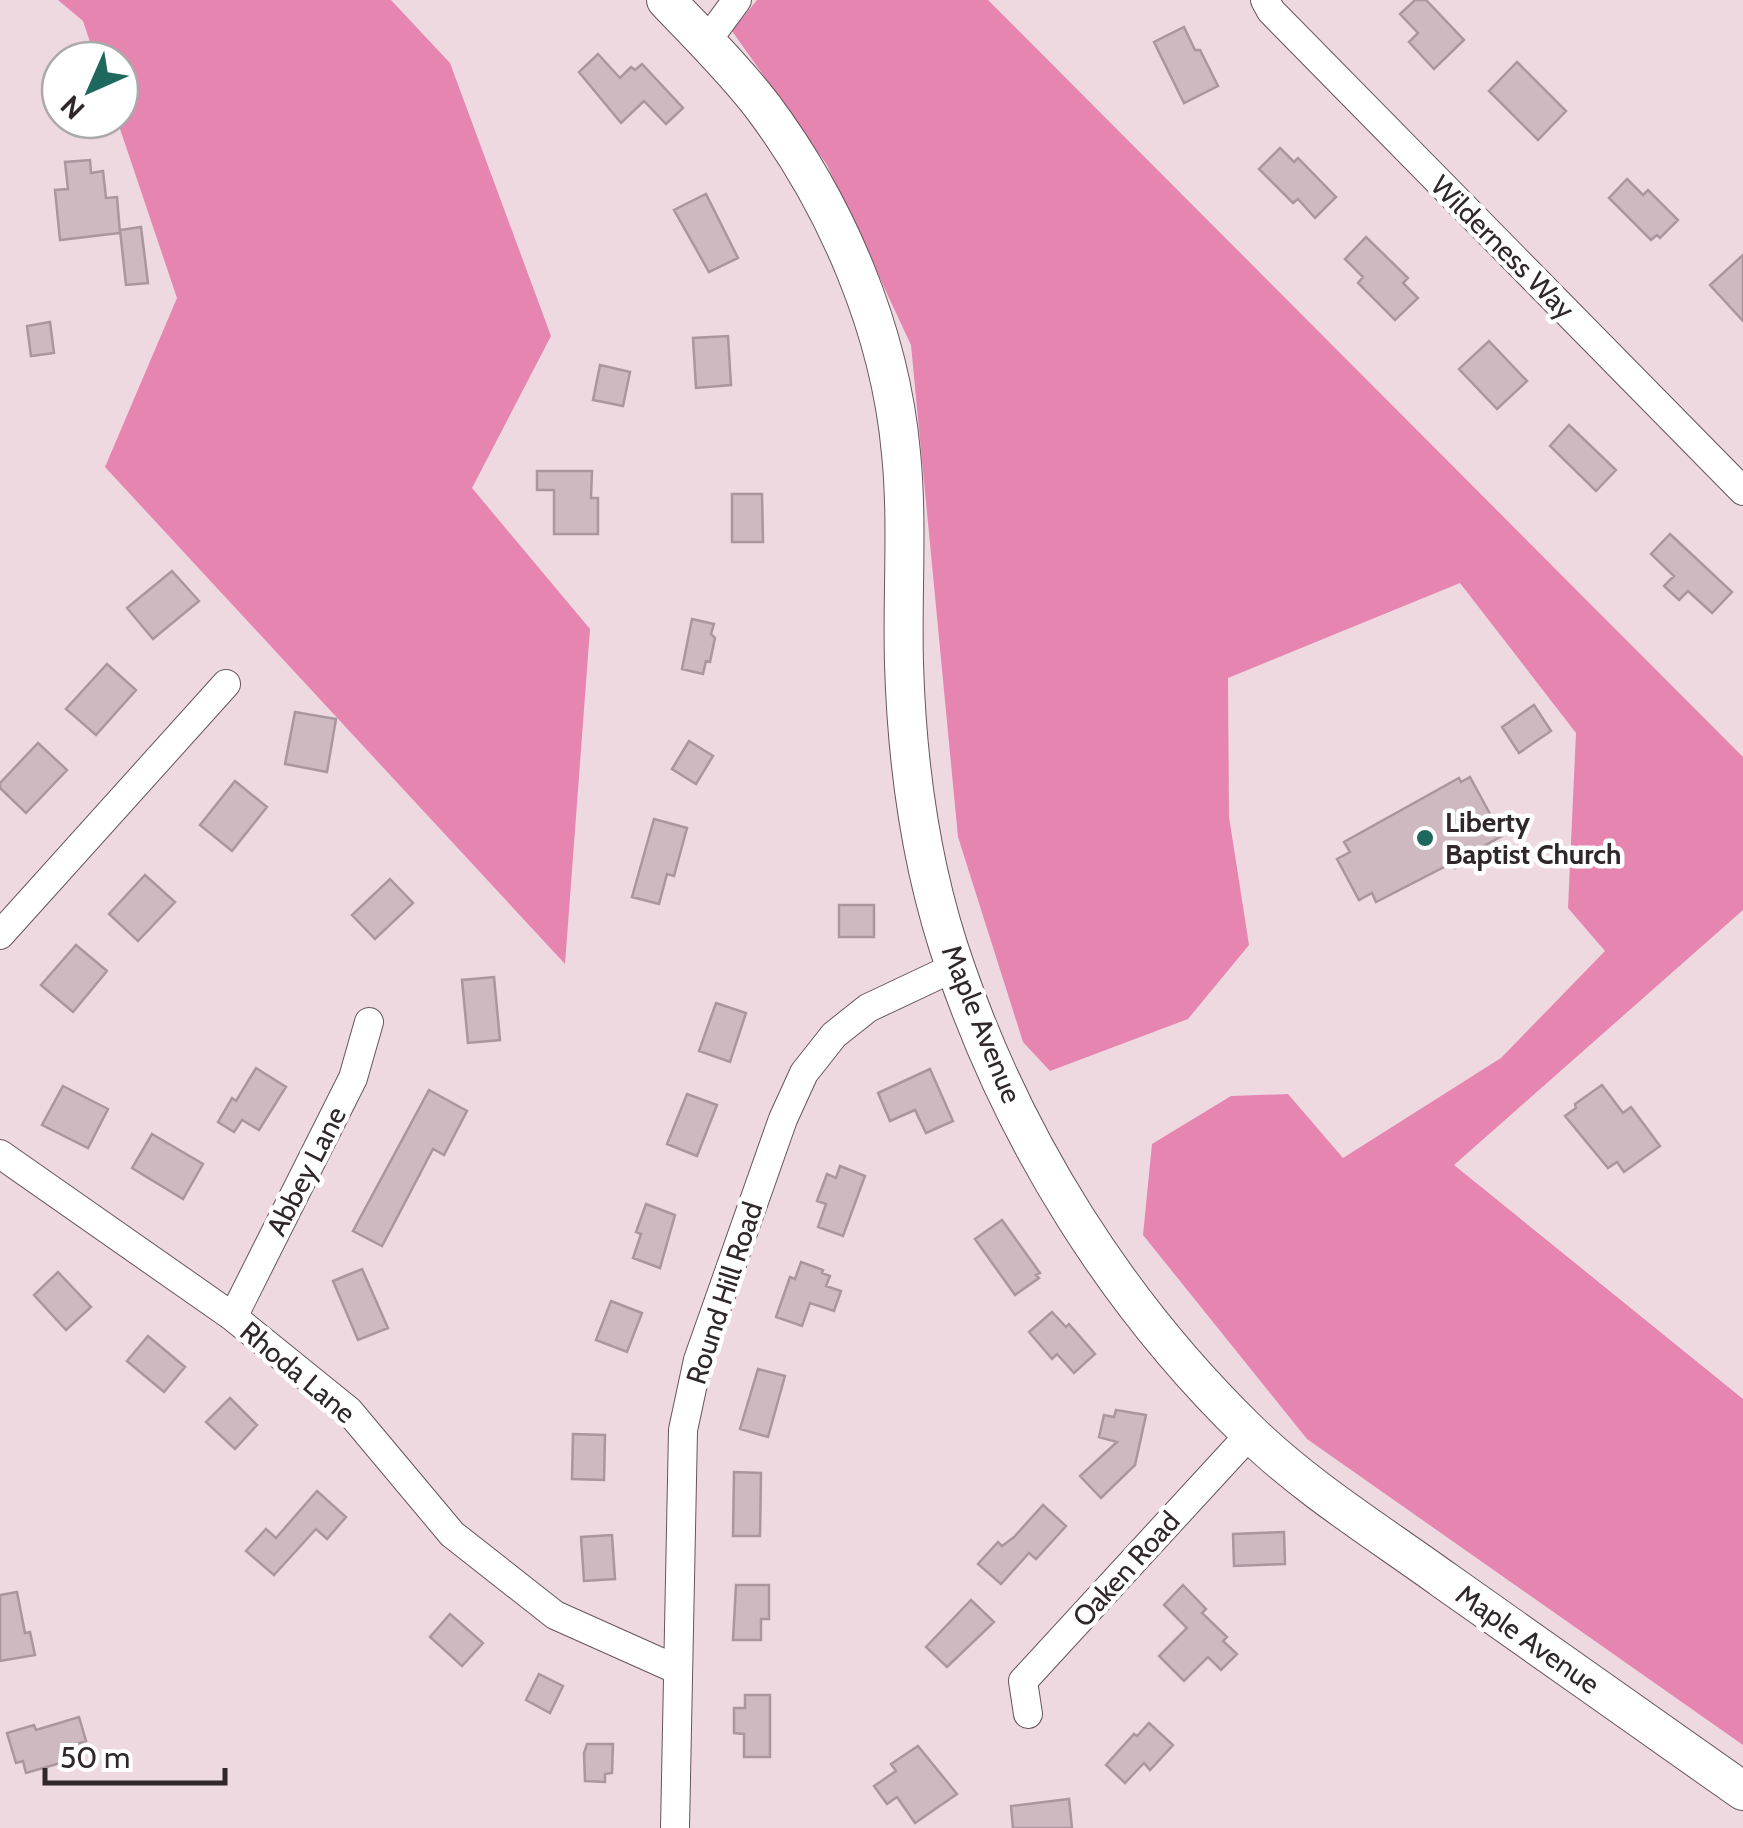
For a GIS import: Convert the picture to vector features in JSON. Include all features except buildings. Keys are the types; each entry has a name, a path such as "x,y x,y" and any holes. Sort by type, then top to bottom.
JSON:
{"main road":[{"name":"Maple Avenue","path":"666,0 759,102 814,185 861,287 880,343 901,452 909,746 928,862 955,967 992,1059 1055,1188 1153,1325 1250,1433 1326,1496 1743,1792"}],"street":[{"path":"706,42 738,0"},
{"name":"Wilderness Way","path":"1265,0 1282,22 1743,491"},
{"path":"0,936 226,684"},
{"name":"Round Hill Road","path":"675,1828 683,1430 698,1360 804,1073 834,1034 868,1008 955,967"},
{"name":"Abbey Lane","path":"234,1317 352,1078 369,1022"},
{"name":"Rhoda Lane","path":"0,1154 234,1317 350,1411 452,1534 554,1615 678,1670"},
{"name":"Oaken Road","path":"1028,1714 1024,1681 1250,1433"}],"shaded area":[{"path":"58,0 391,0 450,63 551,336 472,488 590,629 565,964 105,467 177,298 124,140 140,140 140,40 89,40 83,21"},
{"path":"757,0 988,0 1743,757 1743,910 1454,1165 1743,1399 1743,1745 1307,1439 1143,1235 1152,1144 1231,1096 1288,1094 1343,1158 1501,1058 1605,951 1568,908 1576,733 1460,583 1228,678 1229,817 1249,945 1188,1019 1050,1071 1023,1042 958,837 911,345 827,165 732,31"}],"place":[{"name":"Liberty Baptist Church","path":"1425,838"}]}
